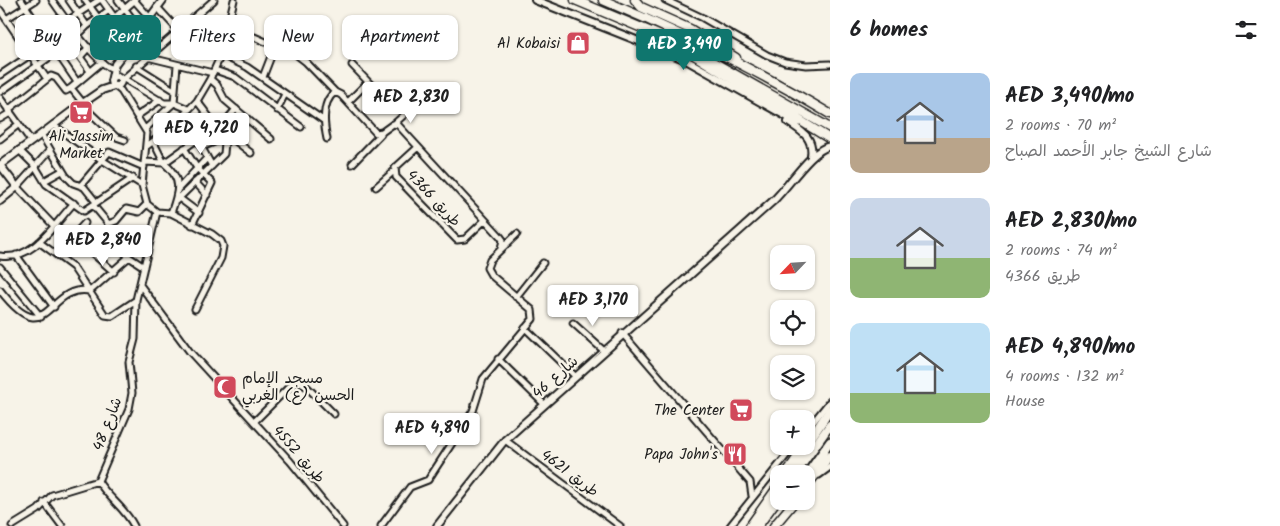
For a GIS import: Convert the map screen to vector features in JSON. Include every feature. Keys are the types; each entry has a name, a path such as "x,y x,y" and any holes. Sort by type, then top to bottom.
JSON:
{"main road":[{"path":"575,0 668,39 716,62 830,128"},
{"path":"602,0 670,28 751,69 830,114"},
{"path":"635,0 641,7 690,29 724,48 751,69"},
{"path":"668,39 830,139"},
{"path":"815,432 830,410"},
{"path":"801,465 830,425"},
{"path":"814,465 830,442"},
{"path":"815,475 830,456"},
{"path":"750,526 770,498"},
{"path":"758,526 770,509"},
{"path":"773,526 783,510"},
{"path":"773,526 787,510"}],"street":[{"path":"21,0 31,15"},
{"path":"6,19 36,0"},
{"path":"52,0 63,15"},
{"path":"69,0 87,26"},
{"path":"85,0 95,15"},
{"path":"78,14 100,0 112,15"},
{"path":"118,0 130,15"},
{"path":"119,15 135,0 147,15"},
{"path":"196,15 214,0"},
{"path":"231,15 234,0"},
{"path":"535,0 684,59 830,139"},
{"path":"665,0 702,18 767,56 785,62 806,65 830,64"},
{"path":"150,15 159,3 171,20"},
{"path":"0,10 15,32"},
{"path":"103,15 109,10"},
{"path":"80,32 90,24"},
{"path":"161,44 171,36"},
{"path":"80,38 102,62 109,68 112,68 122,94 145,129 147,146 142,185 147,204 157,212 171,213 212,234 221,241 224,252 195,310"},
{"path":"89,47 80,57 90,71"},
{"path":"0,75 22,60"},
{"path":"34,60 46,79"},
{"path":"0,92 46,60"},
{"path":"62,60 77,82"},
{"path":"114,272 73,236 54,226 18,187 3,175 0,165 143,60"},
{"path":"158,60 235,78 301,127"},
{"path":"147,146 154,143 172,128 197,101 219,60"},
{"path":"232,60 263,77 323,120"},
{"path":"263,77 270,60"},
{"path":"303,60 317,72 335,92 348,102 376,133 382,132"},
{"path":"0,119 46,79 54,76 66,91 102,62"},
{"path":"112,68 118,62"},
{"path":"117,80 116,69 118,62"},
{"path":"145,129 174,102 177,65"},
{"path":"352,65 377,91"},
{"path":"136,66 174,90"},
{"path":"213,74 222,98 270,139"},
{"path":"117,80 168,104 174,102 188,109"},
{"path":"348,102 368,82"},
{"path":"71,88 82,104 116,137 125,140"},
{"path":"327,139 323,120 330,96 335,92"},
{"path":"277,110 285,94"},
{"path":"0,98 32,141"},
{"path":"137,116 160,100"},
{"path":"197,101 228,138 251,154"},
{"path":"81,186 109,152 144,164 164,163 197,139 218,127 236,109"},
{"path":"774,110 806,135 812,143 811,156"},
{"path":"352,164 382,132 404,114"},
{"path":"202,148 228,138 248,119"},
{"path":"0,139 18,124"},
{"name":"طريق 4366","path":"393,124 400,126 503,240 501,249"},
{"path":"53,125 102,160 142,185"},
{"path":"41,134 62,171 70,181 81,186 95,204 108,224 114,242 129,257 144,267"},
{"path":"171,213 178,200 224,154 228,138"},
{"path":"197,139 212,166"},
{"path":"154,143 164,163 176,174 178,200"},
{"name":"شارع 46","path":"437,526 505,440 622,333 773,201 794,179 811,156 830,146"},
{"name":"طريق 4366","path":"418,147 394,171 396,177 456,240 465,239 485,220"},
{"path":"184,148 197,168 212,183 192,225"},
{"path":"19,150 35,166 44,181 84,211 133,178"},
{"path":"0,201 18,187 50,150"},
{"path":"177,189 207,158"},
{"path":"44,181 62,171"},
{"path":"376,187 394,171"},
{"path":"195,182 207,195"},
{"path":"178,200 199,213"},
{"path":"0,256 16,255 39,242 74,203"},
{"path":"108,224 116,221 126,208 139,212 147,204"},
{"name":"شارع 48","path":"98,481 129,409 132,393 129,362 135,339 136,300 157,212"},
{"path":"73,236 85,223"},
{"path":"381,526 410,487 423,484 429,479 458,430 471,414 483,379 525,328 533,314 532,310 491,275 487,268 487,264 517,234"},
{"path":"39,242 73,267 108,316 136,300"},
{"path":"16,255 54,307"},
{"path":"0,290 14,308 33,317 41,317 70,292 90,291 129,257"},
{"path":"516,297 543,263"},
{"path":"0,267 41,317"},
{"name":"طريق 4552","path":"140,285 190,352 254,422 344,526"},
{"path":"573,323 603,350"},
{"path":"525,328 575,376"},
{"path":"622,333 750,482 752,496"},
{"path":"498,359 544,404"},
{"path":"254,422 290,386 298,382 304,384 334,414"},
{"path":"815,420 830,401"},
{"name":"طريق 4621","path":"505,440 620,526"},
{"path":"730,526 786,455"},
{"path":"815,479 820,473 830,467"},
{"path":"12,526 38,510 52,495 98,481 107,495 126,512 134,526"},
{"path":"750,482 762,484"},
{"path":"44,502 62,526"}],"place":[{"name":"Al Kobaisi","path":"578,43"},
{"name":"Ali Jassim Market","path":"81,112"},
{"name":"مسجد الإمام الحسن (ع) الغربي","path":"225,387"},
{"name":"The Center","path":"741,410"},
{"name":"Papa John's","path":"735,454"}]}
